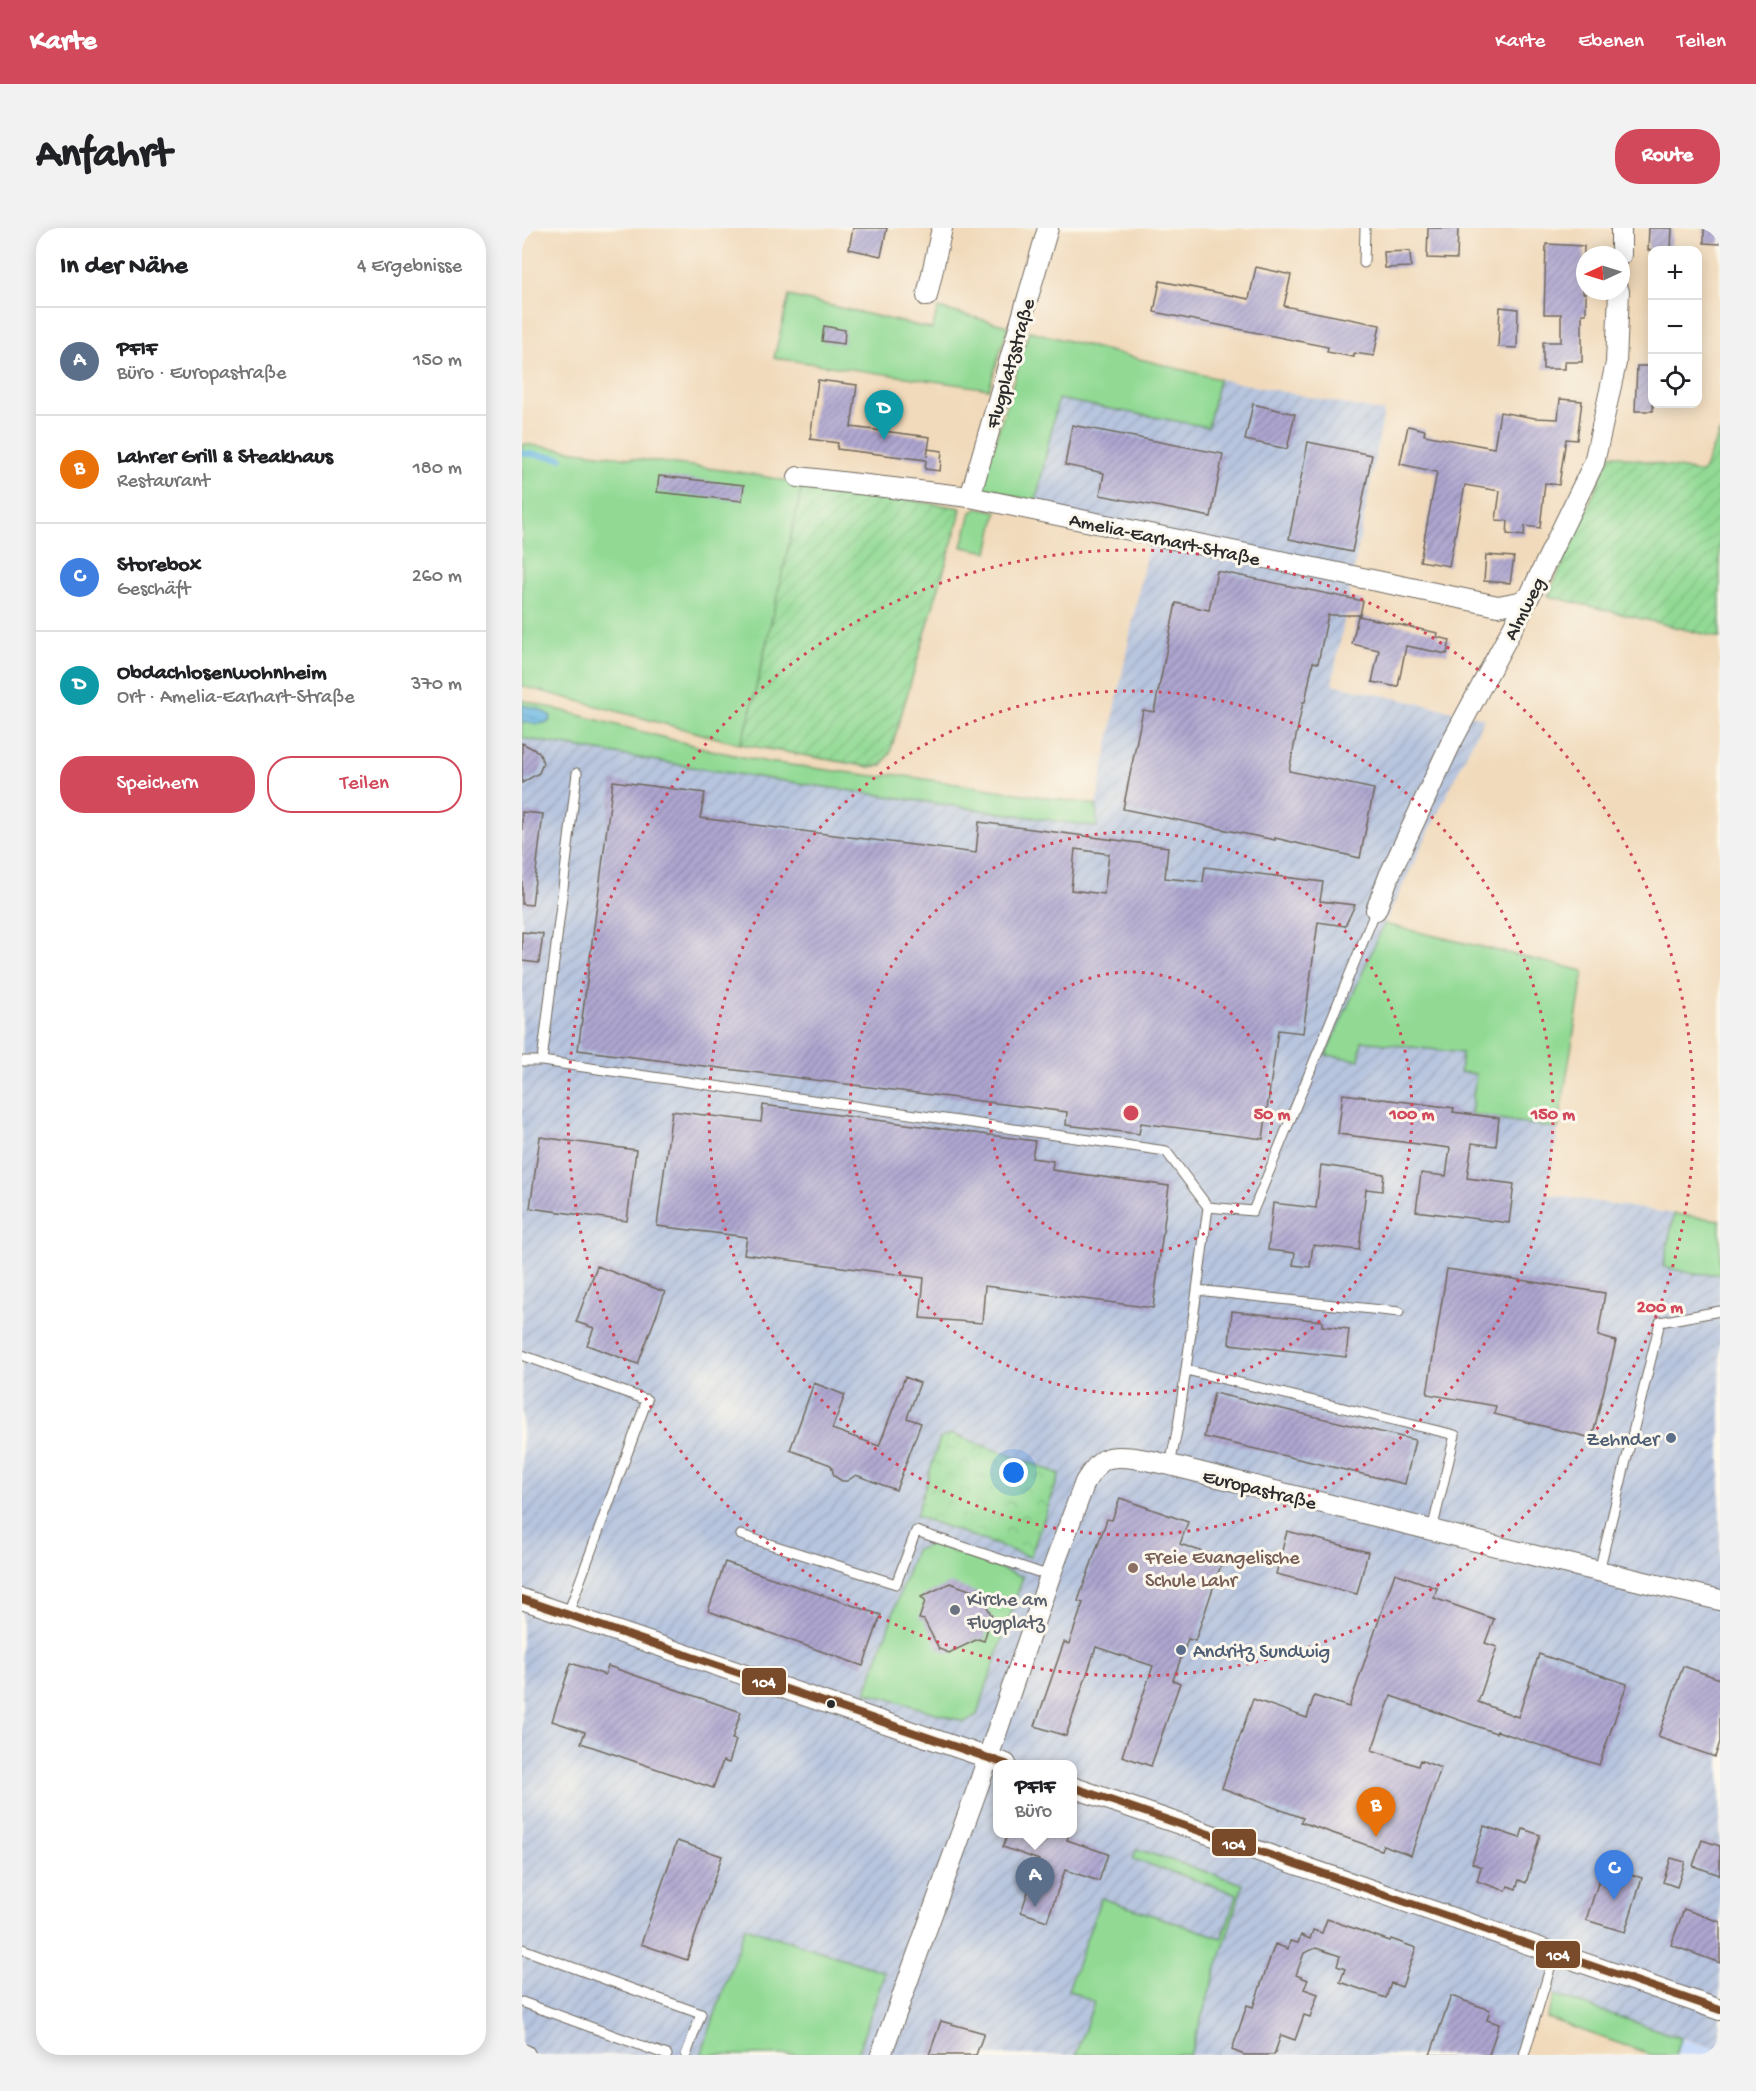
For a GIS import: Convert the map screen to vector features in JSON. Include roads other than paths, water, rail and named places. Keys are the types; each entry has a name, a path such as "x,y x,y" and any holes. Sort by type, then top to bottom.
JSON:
{"street":[{"path":"927,296 942,228"},
{"name":"Flugplatzstraße","path":"970,497 1048,228"},
{"path":"1621,228 1621,246"},
{"name":"Almweg","path":"1376,910 1389,876 1451,742 1529,597 1594,463 1616,363 1619,300"},
{"name":"Amelia-Earhart-Straße","path":"798,477 970,497 1498,606 1519,602 1529,597"},
{"name":"Europastraße","path":"996,1760 1050,1576 1085,1482 1093,1470 1105,1460 1116,1457 1170,1465 1720,1600"},
{"path":"522,1599 993,1760"},
{"name":"Europastraße","path":"880,2055 993,1769"},
{"path":"1077,1789 1720,2010"}],"lane":[{"path":"1364,263 1365,228"},
{"path":"542,1061 577,773"},
{"path":"1208,1207 1253,1211 1376,910"},
{"path":"522,1061 542,1061 1166,1151 1208,1207 1178,1426 1170,1465"},
{"path":"1197,1290 1399,1312"},
{"path":"1599,1571 1660,1322 1720,1311"},
{"path":"522,1355 647,1400 567,1616"},
{"path":"1186,1370 1455,1435 1432,1530"},
{"path":"741,1535 896,1584 916,1531 1050,1576"},
{"path":"522,1949 701,2014 686,2055"},
{"path":"1524,2055 1555,1952"},
{"path":"522,2002 667,2055"}],"water":[{"path":"522,705 539,709 551,716 549,722 537,724 522,722"}],"waterway":[{"path":"522,453 561,458"}],"place":[{"name":"Obdachlosenwohnheim","path":"884,440"},
{"name":"Zehnder","path":"1671,1438"},
{"name":"Freie Evangelische Schule Lahr","path":"1133,1568"},
{"name":"Kirche am Flugplatz","path":"955,1610"},
{"name":"Andritz Sundwig","path":"1181,1650"},
{"name":"Lahrer Grill & Steakhaus","path":"1376,1837"},
{"name":"Storebox","path":"1614,1900"},
{"name":"PFIF","path":"1035,1907"}]}
